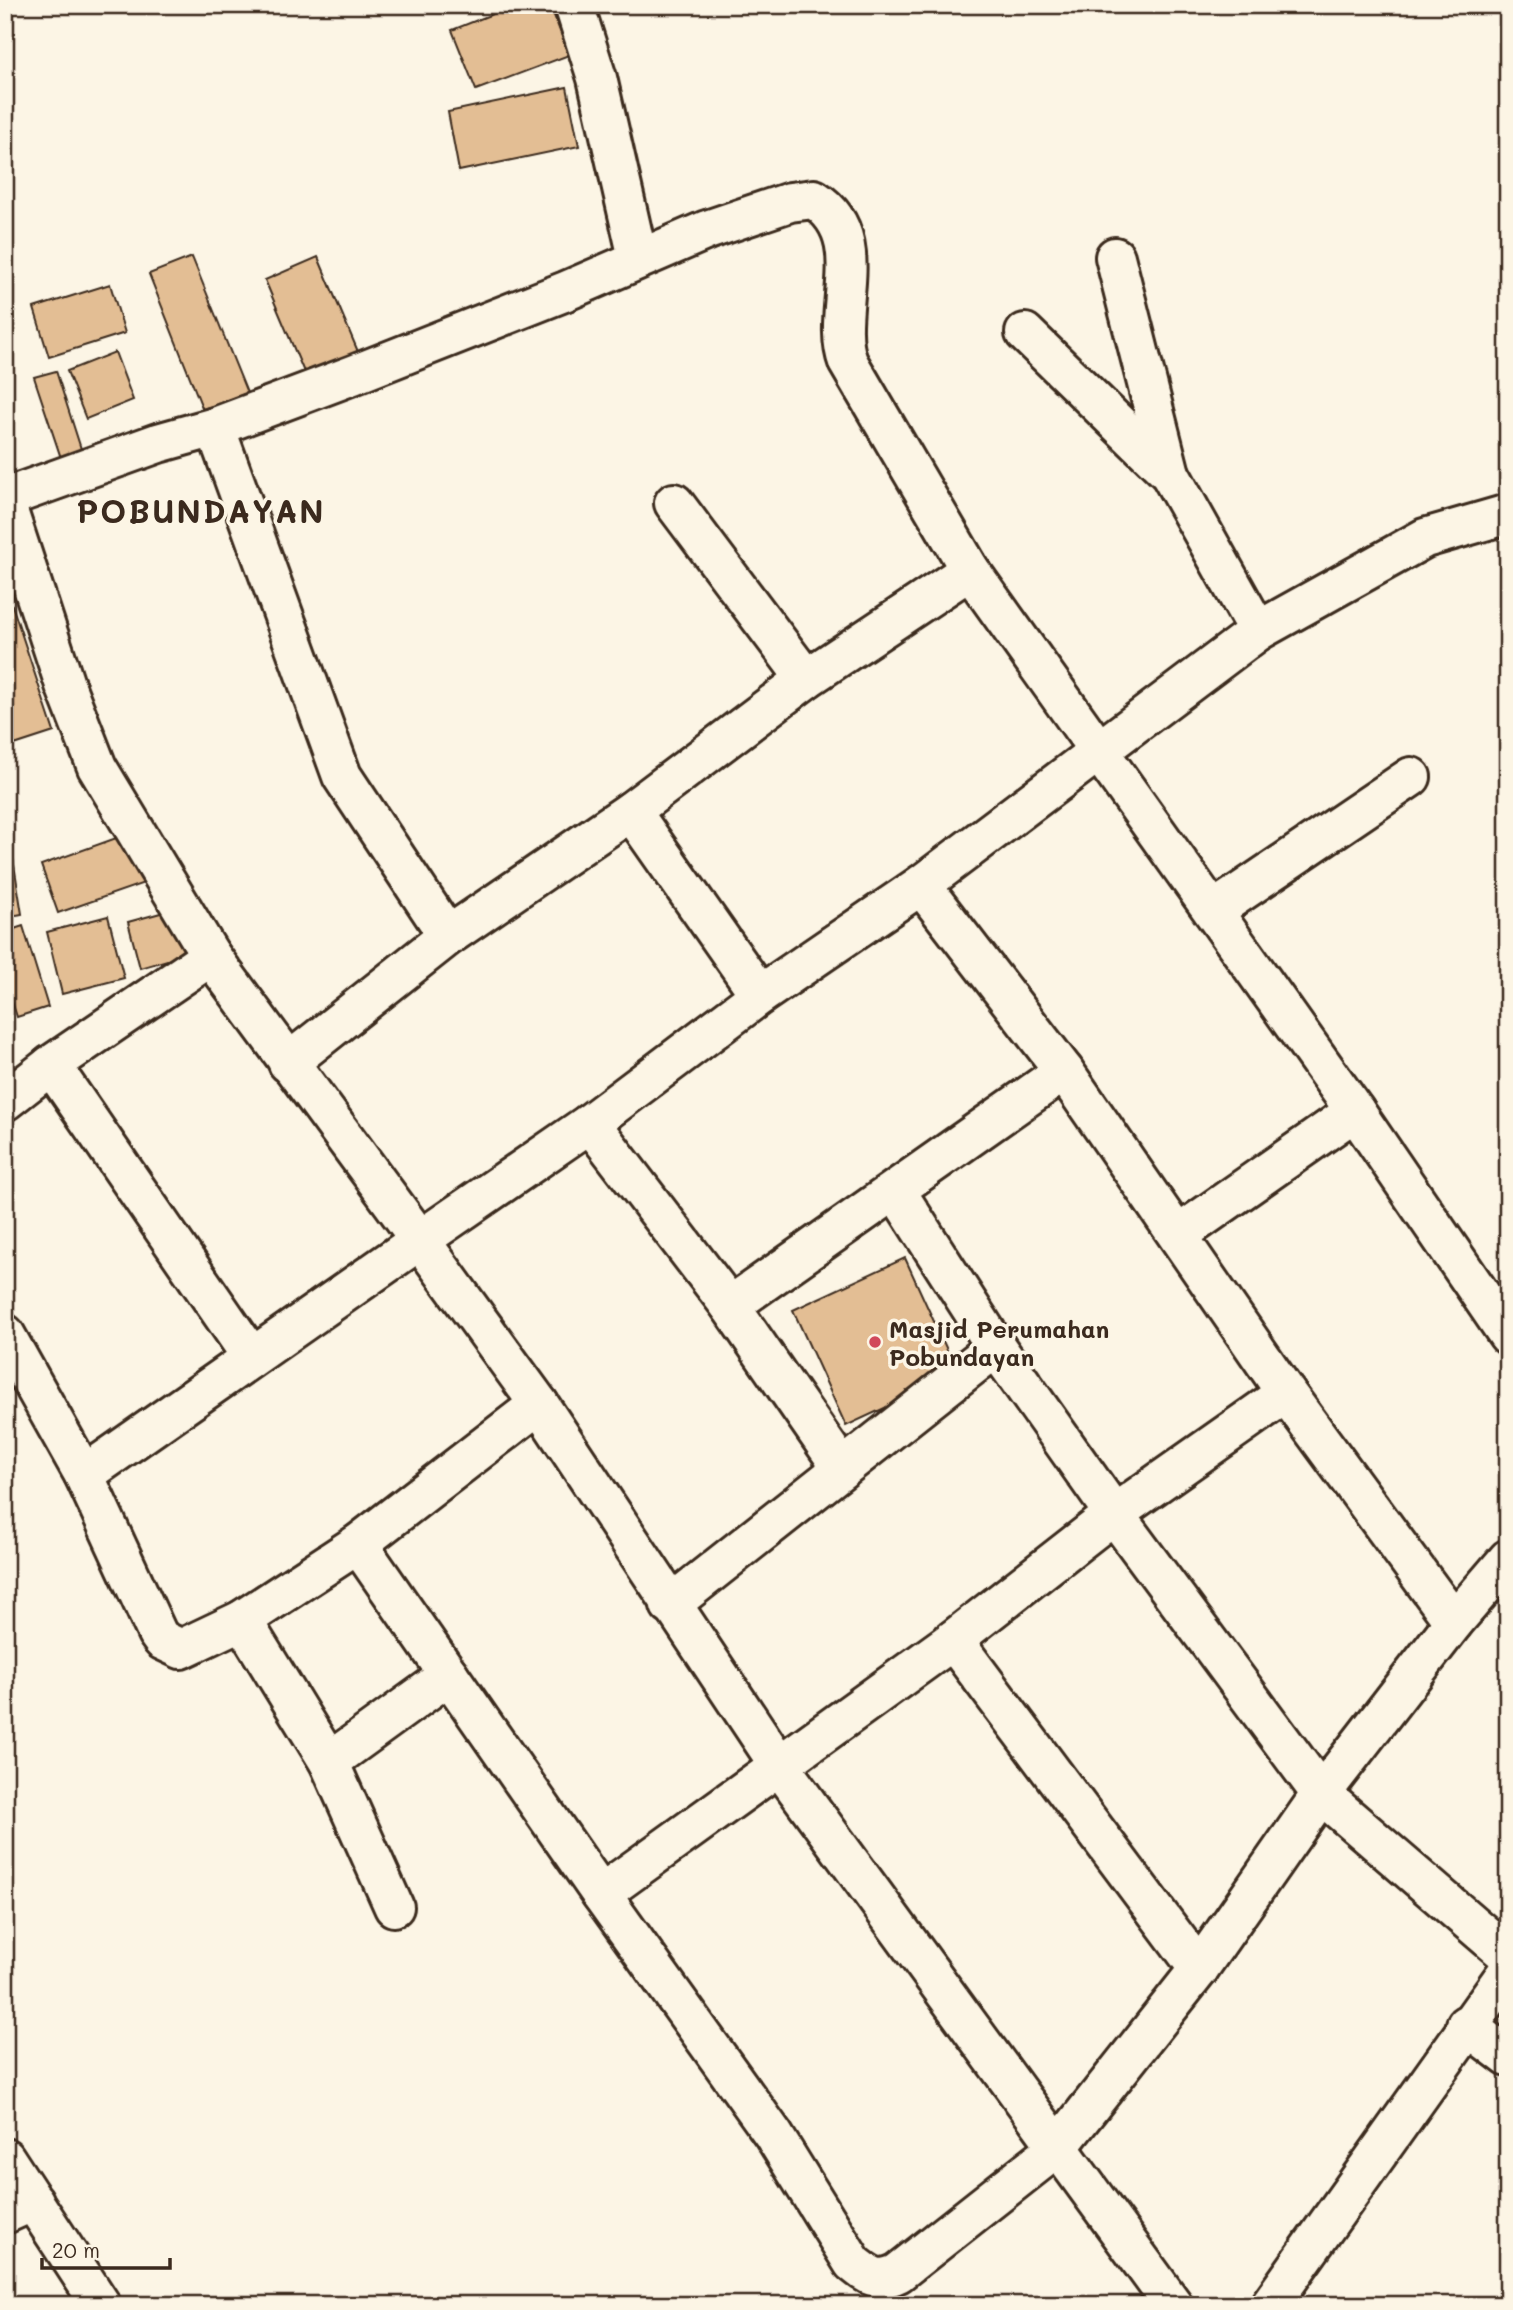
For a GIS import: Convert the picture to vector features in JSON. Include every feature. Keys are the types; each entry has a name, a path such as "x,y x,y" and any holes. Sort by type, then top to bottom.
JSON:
{"main road":[{"path":"574,5 597,78 638,258"},
{"path":"1172,2305 1059,2146 779,1765 670,1605 539,1404 212,956 97,768 65,685 5,500 158,443 215,427 566,291 638,258 790,202 814,199 829,209 841,232 846,268 843,348 848,362 970,570 1100,749 1355,1111 1508,1335"},
{"path":"1115,257 1170,474 1258,631"},
{"path":"1025,333 1170,474"},
{"path":"215,427 342,776 447,936"},
{"path":"674,503 806,679"},
{"path":"84,1475 251,1356 590,1123 760,995 921,885 1258,631 1425,538 1508,514"},
{"path":"288,1063 447,936 631,811 806,679 970,570"},
{"path":"1213,911 1411,777"},
{"path":"631,811 760,995"},
{"path":"921,885 1064,1071 1286,1393 1454,1622"},
{"path":"5,1101 51,1065 212,956"},
{"path":"51,1065 251,1356"},
{"path":"730,1306 1064,1071"},
{"path":"1178,1236 1355,1111"},
{"path":"590,1123 730,1306 842,1468"},
{"path":"896,1191 996,1347 1114,1514 1321,1794 1508,1955"},
{"path":"5,1334 84,1475 131,1581 162,1640 181,1648 242,1620 358,1544 539,1404"},
{"path":"670,1605 996,1347"},
{"path":"601,1894 953,1640 1114,1514 1286,1393"},
{"path":"358,1544 601,1894 773,2134 853,2263 870,2277 880,2280 898,2273 1059,2146 1199,1969 1321,1794 1454,1622 1508,1559"},
{"path":"242,1620 329,1762 394,1907"},
{"path":"953,1640 1199,1969"},
{"path":"329,1762 449,1675"},
{"path":"1270,2305 1466,2025 1508,1971"},
{"path":"1466,2025 1508,2057"},
{"path":"5,2158 19,2207 101,2305"}],"building":[{"path":"515,5 550,5 569,55 476,90 452,30"},
{"path":"567,87 579,146 459,171 448,112"},
{"path":"192,257 247,393 203,410 149,274"},
{"path":"318,257 359,354 306,377 265,280"},
{"path":"110,284 125,333 49,357 34,308"},
{"path":"115,352 133,400 86,419 67,371"},
{"path":"56,371 82,452 61,458 34,377"},
{"path":"12,605 54,732 5,748 5,607"},
{"path":"133,832 150,881 58,913 41,865"},
{"path":"9,834 22,914 5,917 5,835"},
{"path":"175,909 188,954 140,968 128,922"},
{"path":"108,916 124,978 62,994 47,932"},
{"path":"23,926 48,1007 17,1017 5,980 5,932"},
{"name":"Masjid Perumahan Pobundayan","path":"905,1258 958,1374 846,1426 793,1310"}],"place":[{"name":"Masjid Perumahan Pobundayan","path":"875,1342"}],"district":[{"name":"POBUNDAYAN","path":"201,510"}]}
